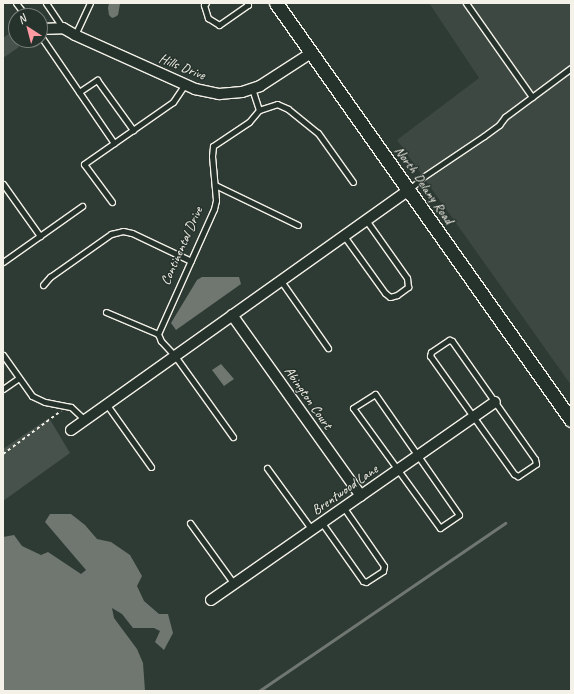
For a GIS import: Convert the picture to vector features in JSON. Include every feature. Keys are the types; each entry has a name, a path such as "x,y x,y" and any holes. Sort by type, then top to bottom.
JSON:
{"street":[{"name":"North Delany Road","path":"276,3 571,420"},
{"path":"48,29 63,28"},
{"name":"Hills Drive","path":"63,28 75,35 195,89 219,94 242,92 260,86 311,52"},
{"path":"71,430 408,190"},
{"name":"Abington Court","path":"232,315 361,496"},
{"name":"Brentwood Lane","path":"211,600 495,402"}],"lane":[{"path":"46,3 63,28"},
{"path":"75,35 90,3"},
{"path":"206,3 204,5 208,18 219,25 248,5 247,3"},
{"path":"466,3 532,97"},
{"path":"48,47 114,143"},
{"path":"408,190 423,176 499,125 505,116 571,68"},
{"path":"79,92 97,80 133,130"},
{"path":"112,202 84,164 173,102 185,84"},
{"path":"252,88 259,110 277,104 288,109 318,133 353,182"},
{"name":"Continental Drive","path":"158,334 214,209 216,200 212,156 213,146 249,122 259,110"},
{"path":"3,184 40,236"},
{"path":"215,185 298,225"},
{"path":"3,262 82,206"},
{"path":"344,236 385,293 390,297 397,296 408,287 407,278 366,220"},
{"path":"43,285 50,277 111,234 123,231 132,233 191,261"},
{"path":"281,281 328,348"},
{"path":"106,312 158,334 160,341 174,356 233,438"},
{"path":"449,340 452,341 495,402 535,459 536,464 518,476 514,474 473,418 430,356 431,352 449,340"},
{"path":"3,355 32,396 45,402 71,407 85,420"},
{"path":"3,389 19,378"},
{"path":"375,394 418,456 459,515 440,528 353,408 375,394"},
{"path":"107,405 151,467"},
{"path":"267,468 312,530"},
{"path":"322,523 363,581 366,582 383,571 384,566 344,508"},
{"path":"190,523 234,585"}],"path":[{"path":"3,454 56,416 65,406"}],"shaded area":[{"path":"109,3 120,4 118,15 112,18 109,15"},
{"path":"429,3 571,3 571,385 397,140 479,78"},
{"path":"8,34 8,48 18,48 3,58 3,38"},
{"path":"202,277 239,277 241,284 176,330 171,323 197,280"},
{"path":"221,364 234,379 224,386 212,370"},
{"path":"49,418 70,453 3,501 3,449"},
{"path":"50,514 71,514 85,525 97,539 111,542 130,555 142,576 137,586 144,601 159,614 168,614 173,633 164,650 155,642 160,631 154,628 133,628 122,614 112,608 114,618 137,649 143,663 145,691 3,691 3,537 14,535 22,546 41,555 48,552 81,574 86,570 45,522"}],"waterway":[{"path":"259,691 505,523"}]}
